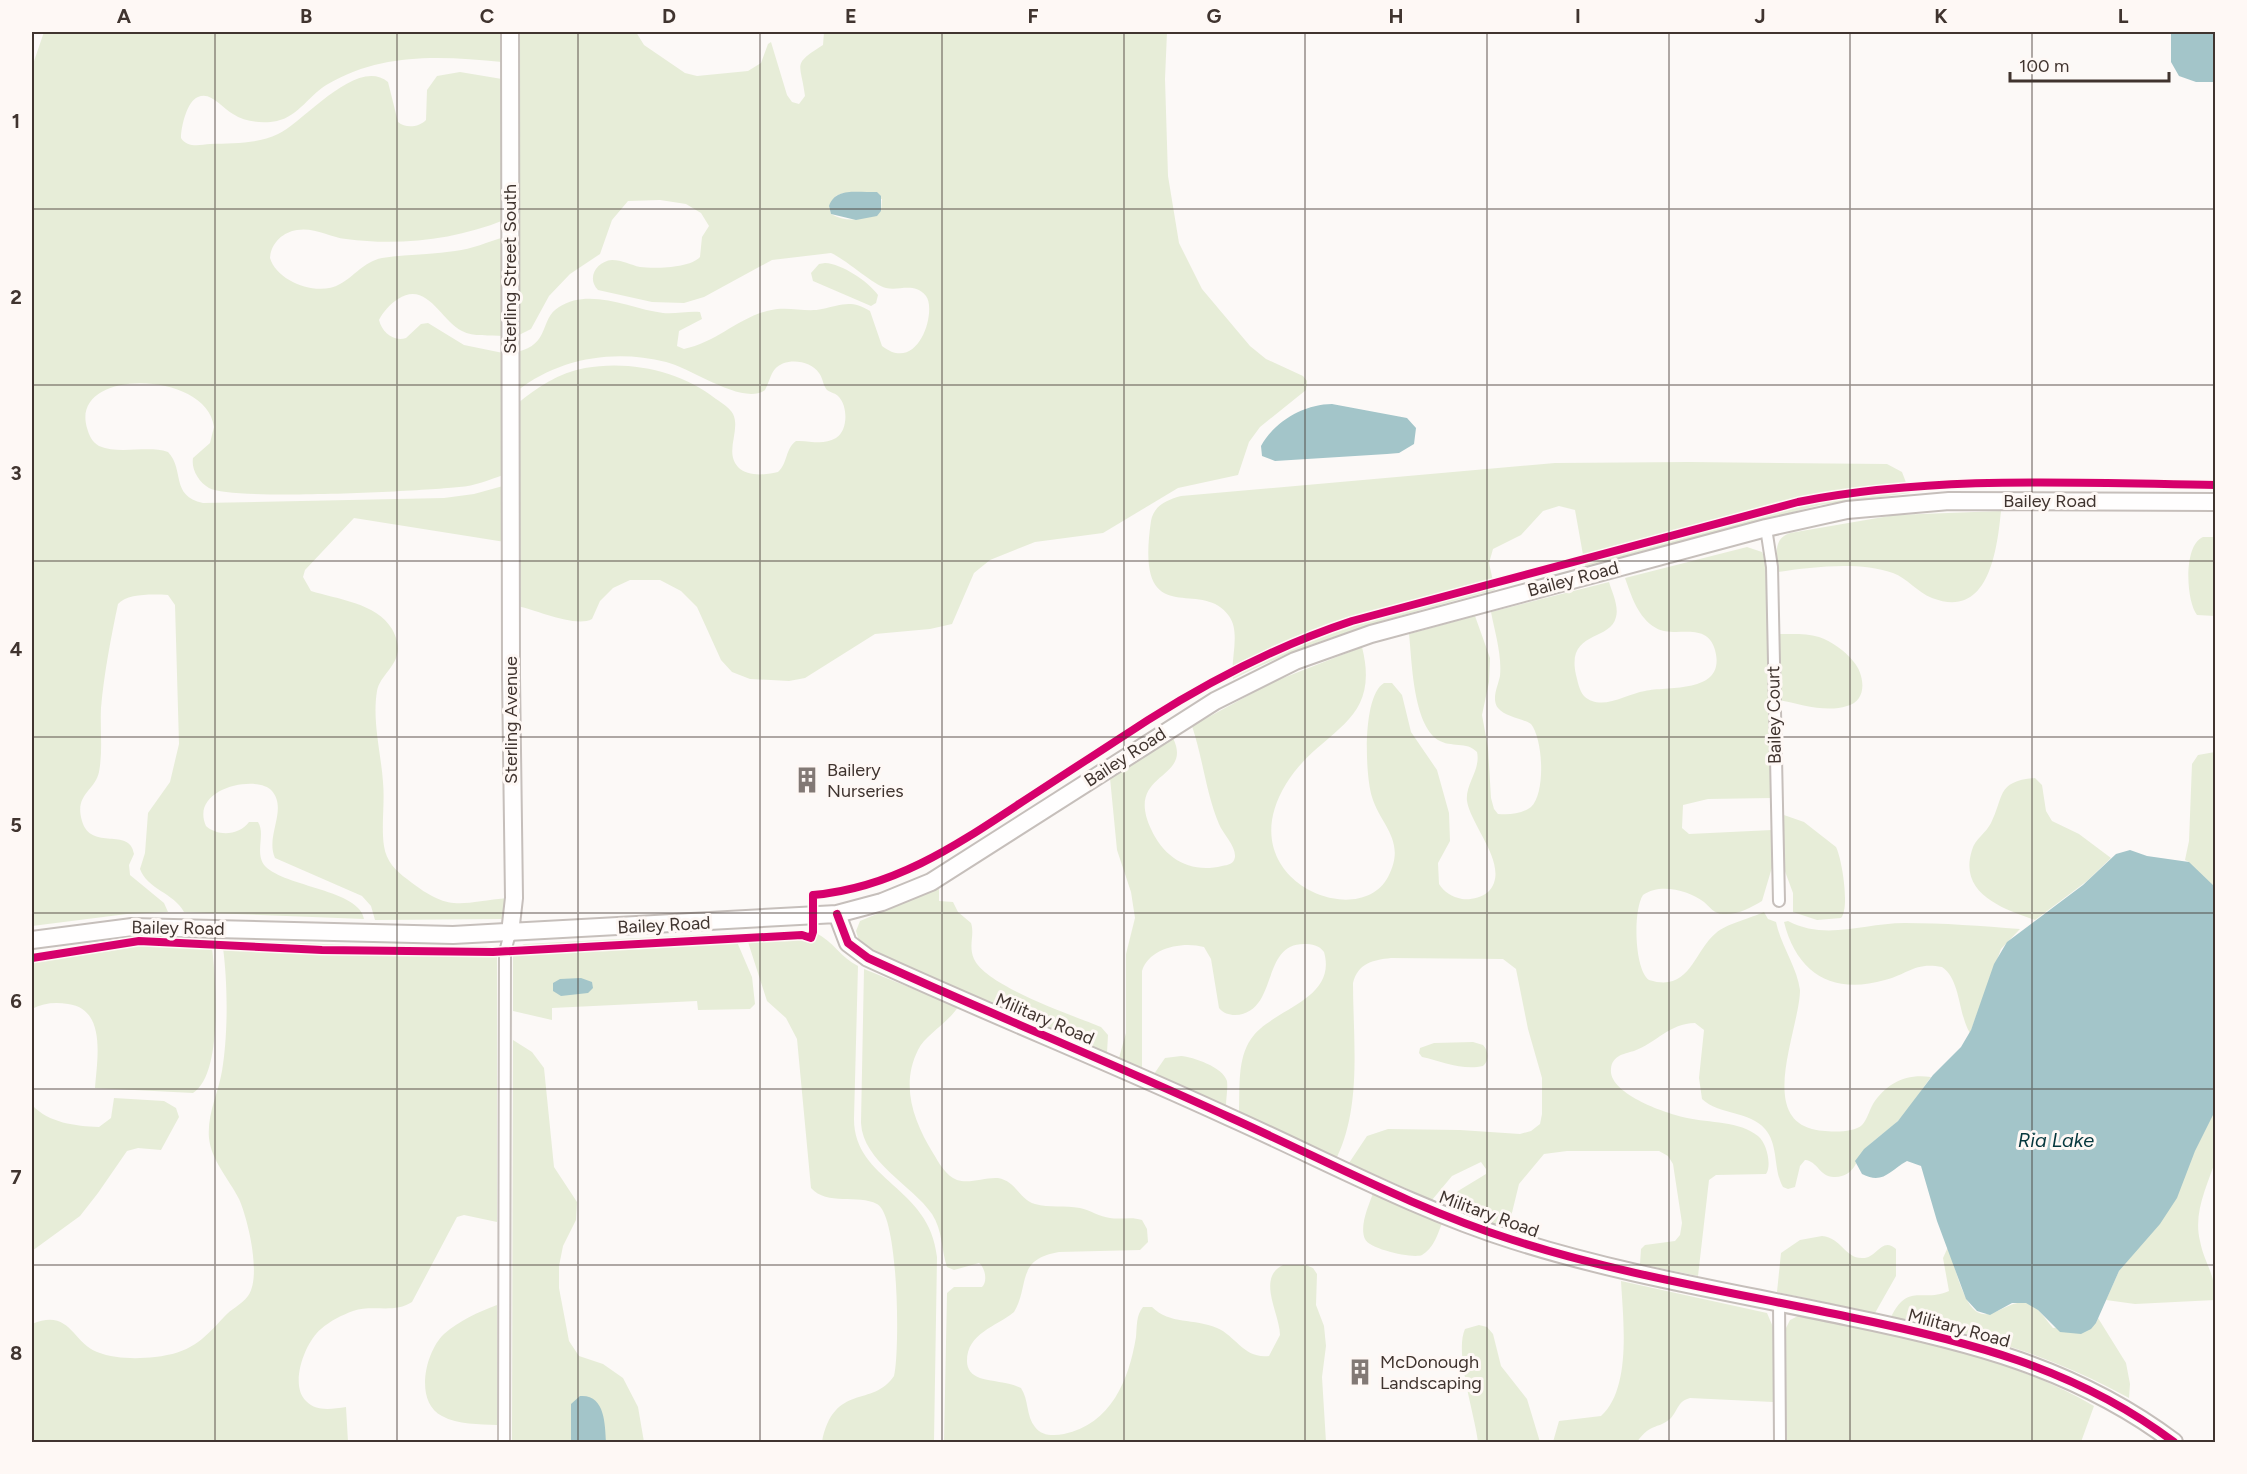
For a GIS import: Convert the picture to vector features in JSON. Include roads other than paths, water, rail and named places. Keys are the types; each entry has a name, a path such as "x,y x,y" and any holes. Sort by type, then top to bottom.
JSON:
{"street":[{"name":"Sterling Street South","path":"510,32 511,507"},
{"name":"Bailey Road","path":"32,940 143,926 404,934 510,933 814,918 837,914 893,899 938,878 1204,707 1255,679 1307,656 1374,633 1766,528 1847,510 1923,502 2216,502"},
{"name":"Sterling Avenue","path":"510,933 514,898 511,507"},
{"name":"Bailey Court","path":"1766,528 1772,567 1779,902"},
{"name":"Military Road","path":"837,914 848,943 868,958 1206,1106 1451,1218 1554,1252 1944,1337 2011,1356 2099,1395 2174,1443"},
{"path":"504,1443 505,952 510,933"},
{"path":"1779,1302 1780,1443"}],"water":[{"path":"2171,32 2215,32 2215,82 2196,82 2179,76 2171,62"},
{"path":"877,192 881,196 881,211 877,216 856,220 831,214 829,206 840,194"},
{"path":"1332,404 1407,418 1416,428 1414,444 1399,453 1387,454 1275,461 1262,456 1261,446 1282,422 1311,407"},
{"name":"Ria Lake","path":"2130,850 2147,856 2189,862 2215,887 2215,1111 2195,1151 2177,1198 2160,1224 2119,1271 2096,1323 2091,1329 2081,1334 2060,1332 2038,1310 2026,1303 2012,1303 1990,1315 1977,1311 1966,1299 1937,1221 1921,1166 1907,1161 1886,1175 1875,1178 1862,1174 1855,1161 1864,1149 1898,1121 1933,1075 1961,1047 1971,1030 1994,964 2007,942 2083,885 2116,854"},
{"path":"581,978 592,982 593,988 588,993 561,996 553,991 553,983 560,979"},
{"path":"580,1396 588,1397 599,1405 604,1419 606,1442 571,1442 571,1404"}],"place":[{"name":"Bailery Nurseries","path":"807,780"},
{"name":"McDonough Landscaping","path":"1360,1372"}]}
